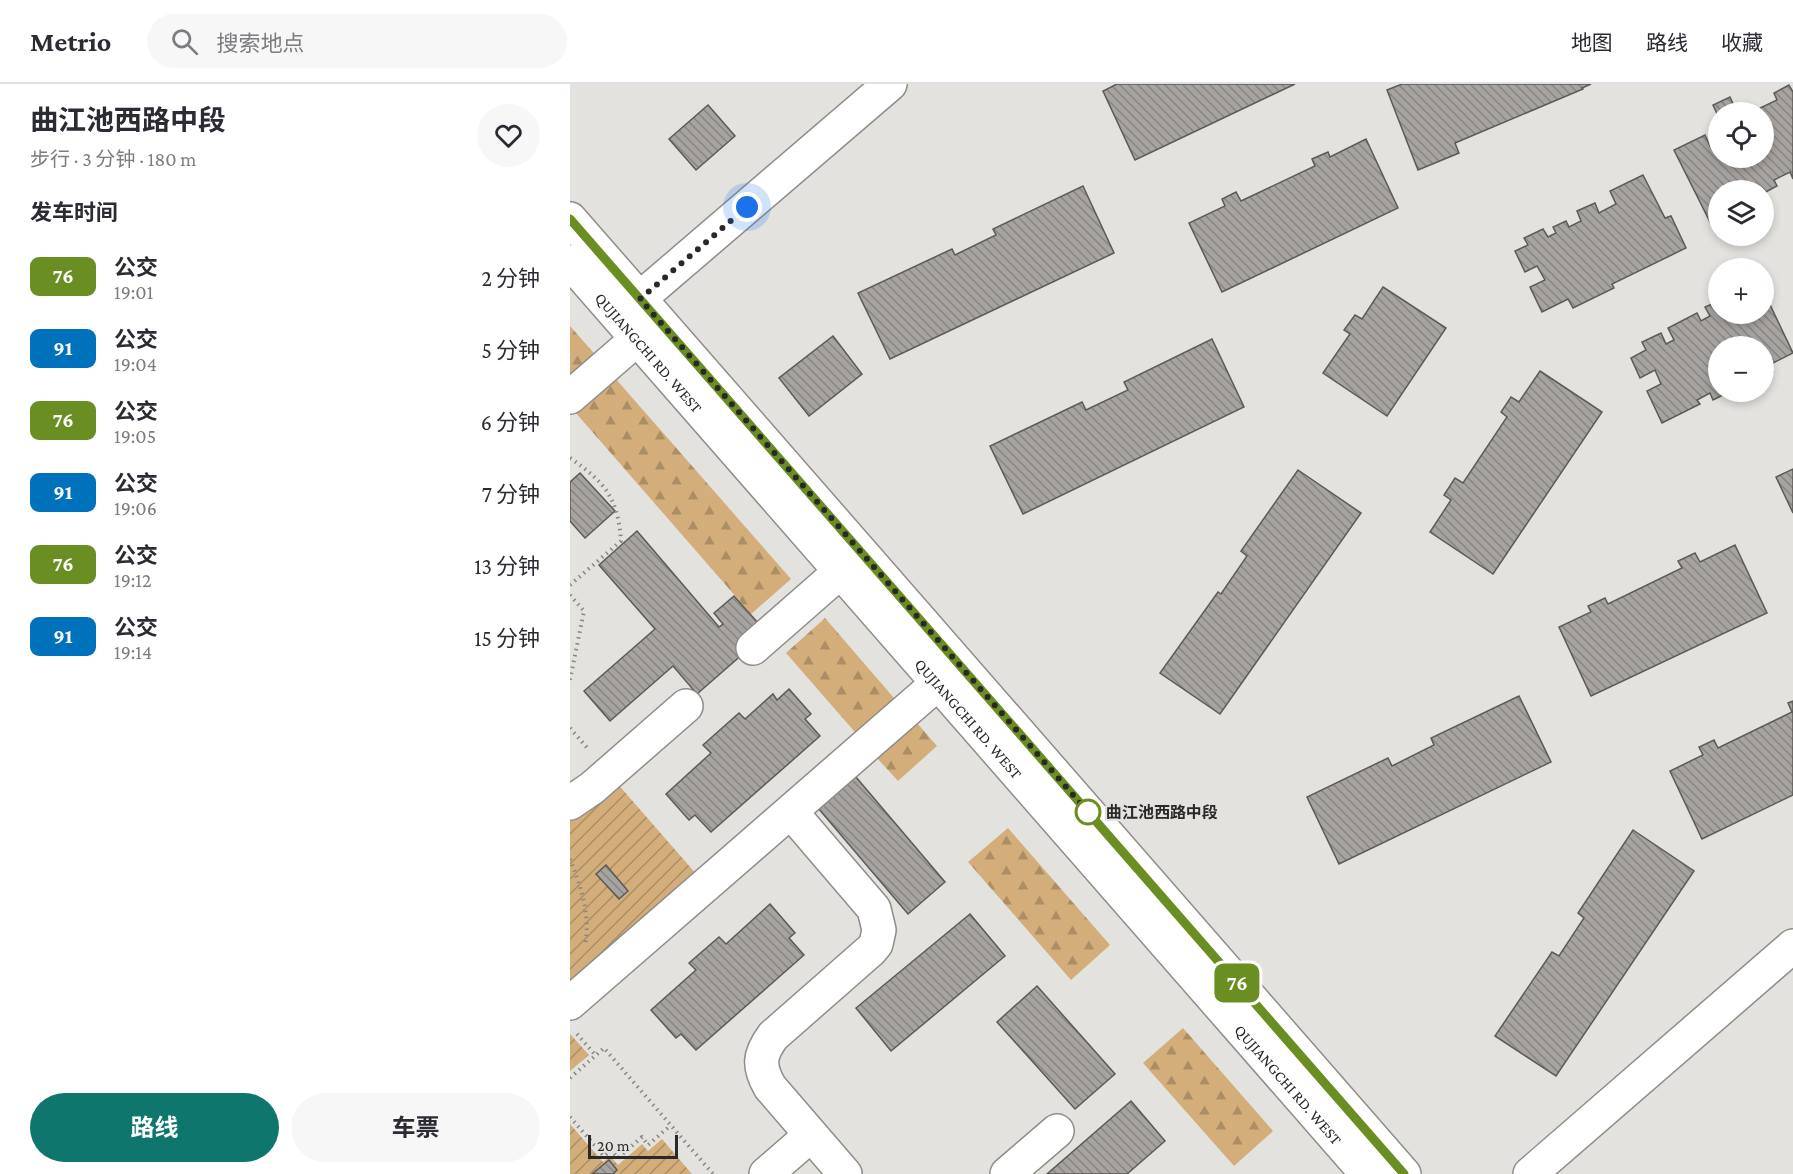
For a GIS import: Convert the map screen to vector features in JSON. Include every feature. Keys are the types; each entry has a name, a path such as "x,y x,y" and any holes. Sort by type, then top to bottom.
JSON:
{"street":[{"path":"570,397 632,318 890,84"},
{"name":"QUJIANGCHI RD. WEST","path":"570,219 632,318 841,571 1367,1174"},
{"name":"QUJIANGCHI RD. WEST","path":"570,262 632,318 1404,1174"},
{"path":"753,648 841,571"},
{"path":"570,1003 938,683"},
{"path":"570,803 592,788 686,706"},
{"path":"791,812 870,903 879,923 878,937 872,950 773,1036 764,1047 761,1061 763,1075 770,1087 845,1174"},
{"path":"1530,1174 1793,946"},
{"path":"1007,1174 1057,1131"},
{"path":"766,1174 811,1135"}],"path":[{"path":"570,459 598,480 608,492 618,513 621,541 570,585"},
{"path":"570,595 584,611 570,680"},
{"path":"570,859 582,894 586,915 587,935 584,954"},
{"path":"570,1026 596,1056"},
{"path":"570,1078 604,1048 713,1174"},
{"path":"570,1117 604,1156 611,1150 618,1158 642,1137 648,1145 671,1125"}],"green space":[{"path":"570,326 599,359 570,384"},
{"path":"615,378 791,579 751,614 575,412"},
{"path":"825,618 900,705 861,739 786,653"},
{"path":"917,723 937,746 898,781 877,758"},
{"path":"616,782 698,876 570,988 570,817"},
{"path":"1008,828 1110,945 1071,980 968,862"},
{"path":"1183,1028 1273,1131 1234,1166 1143,1063"},
{"path":"570,1034 589,1055 570,1071"},
{"path":"570,1124 603,1162 610,1156 618,1165 642,1144 648,1151 662,1139 692,1174 570,1174"}],"building":[{"path":"1117,84 1295,84 1135,160 1103,91"},
{"path":"1402,84 1591,84 1455,143 1459,153 1418,170 1387,90"},
{"path":"1789,85 1793,92 1793,179 1790,172 1774,180 1708,180 1708,218 1674,150 1705,135 1708,142 1708,168 1774,168 1773,102 1777,100 1774,93"},
{"path":"1730,97 1732,102 1719,102"},
{"path":"708,105 735,136 696,170 669,139"},
{"path":"1366,139 1398,208 1222,292 1189,223 1225,206 1222,199 1236,192 1241,201 1315,166 1312,159 1328,152 1330,157"},
{"path":"1643,175 1665,218 1671,216 1686,248 1612,284 1614,288 1573,308 1568,299 1542,312 1530,287 1545,280 1537,266 1525,272 1515,251 1528,245 1524,238 1543,229 1548,237 1556,233 1553,227 1566,221 1569,227 1581,221 1577,211 1595,203 1599,213 1616,204 1610,191"},
{"path":"1083,186 1114,253 890,359 858,293 952,249 955,255 996,235 993,229"},
{"path":"1383,287 1446,328 1387,416 1323,373 1350,334 1344,330 1355,315 1362,319"},
{"path":"1697,313 1701,321 1708,317 1708,324 1774,324 1774,313 1793,353 1774,362 1774,336 1708,336 1708,394 1697,400 1700,404 1662,423 1647,391 1661,384 1655,370 1640,378 1631,358 1646,350 1642,342 1661,333 1666,344 1674,340 1668,328"},
{"path":"833,336 862,374 809,416 779,378"},
{"path":"1212,339 1244,407 1023,514 990,446 1082,402 1086,410 1128,390 1124,382"},
{"path":"1540,371 1602,412 1493,574 1430,532 1451,500 1444,495 1455,478 1463,483 1507,417 1501,412 1511,397 1519,402"},
{"path":"1793,469 1793,513 1776,477"},
{"path":"1298,470 1361,513 1220,714 1160,673 1218,592 1221,594 1247,556 1241,551"},
{"path":"580,473 615,511 585,538 570,521 570,482"},
{"path":"637,531 719,627 723,624 714,613 734,596 767,633 697,694 673,666 610,721 584,691 655,629 599,565"},
{"path":"1735,545 1767,613 1591,696 1559,627 1591,612 1588,606 1605,598 1608,604 1682,568 1678,561 1695,553 1700,562"},
{"path":"789,689 811,714 805,719 820,736 711,832 695,815 689,820 666,794 711,753 703,745 739,713 745,719 773,694 777,700"},
{"path":"1519,696 1551,762 1339,864 1307,797 1388,758 1392,766 1434,745 1431,738"},
{"path":"1793,701 1793,795 1702,839 1670,771 1703,755 1699,747 1714,740 1718,748 1792,712 1788,703"},
{"path":"850,770 945,882 908,914 813,802"},
{"path":"1633,830 1694,871 1556,1076 1495,1036 1552,952 1559,956 1584,918 1578,913"},
{"path":"606,865 628,891 619,899 596,874"},
{"path":"770,904 795,933 789,938 804,955 696,1050 681,1034 676,1038 651,1010 696,970 689,963 719,937 726,944"},
{"path":"970,914 1005,956 891,1051 856,1008"},
{"path":"1037,986 1115,1074 1075,1109 997,1022"},
{"path":"1131,1101 1165,1141 1127,1174 1047,1174"},
{"path":"609,1160 617,1170 613,1174 592,1174"}],"bus line":[{"name":"76","path":"570,219 1404,1174"}],"place":[{"name":"曲江池西路中段","path":"1088,812"}],"route":[{"path":"747,207 640,299 1088,812"}]}
